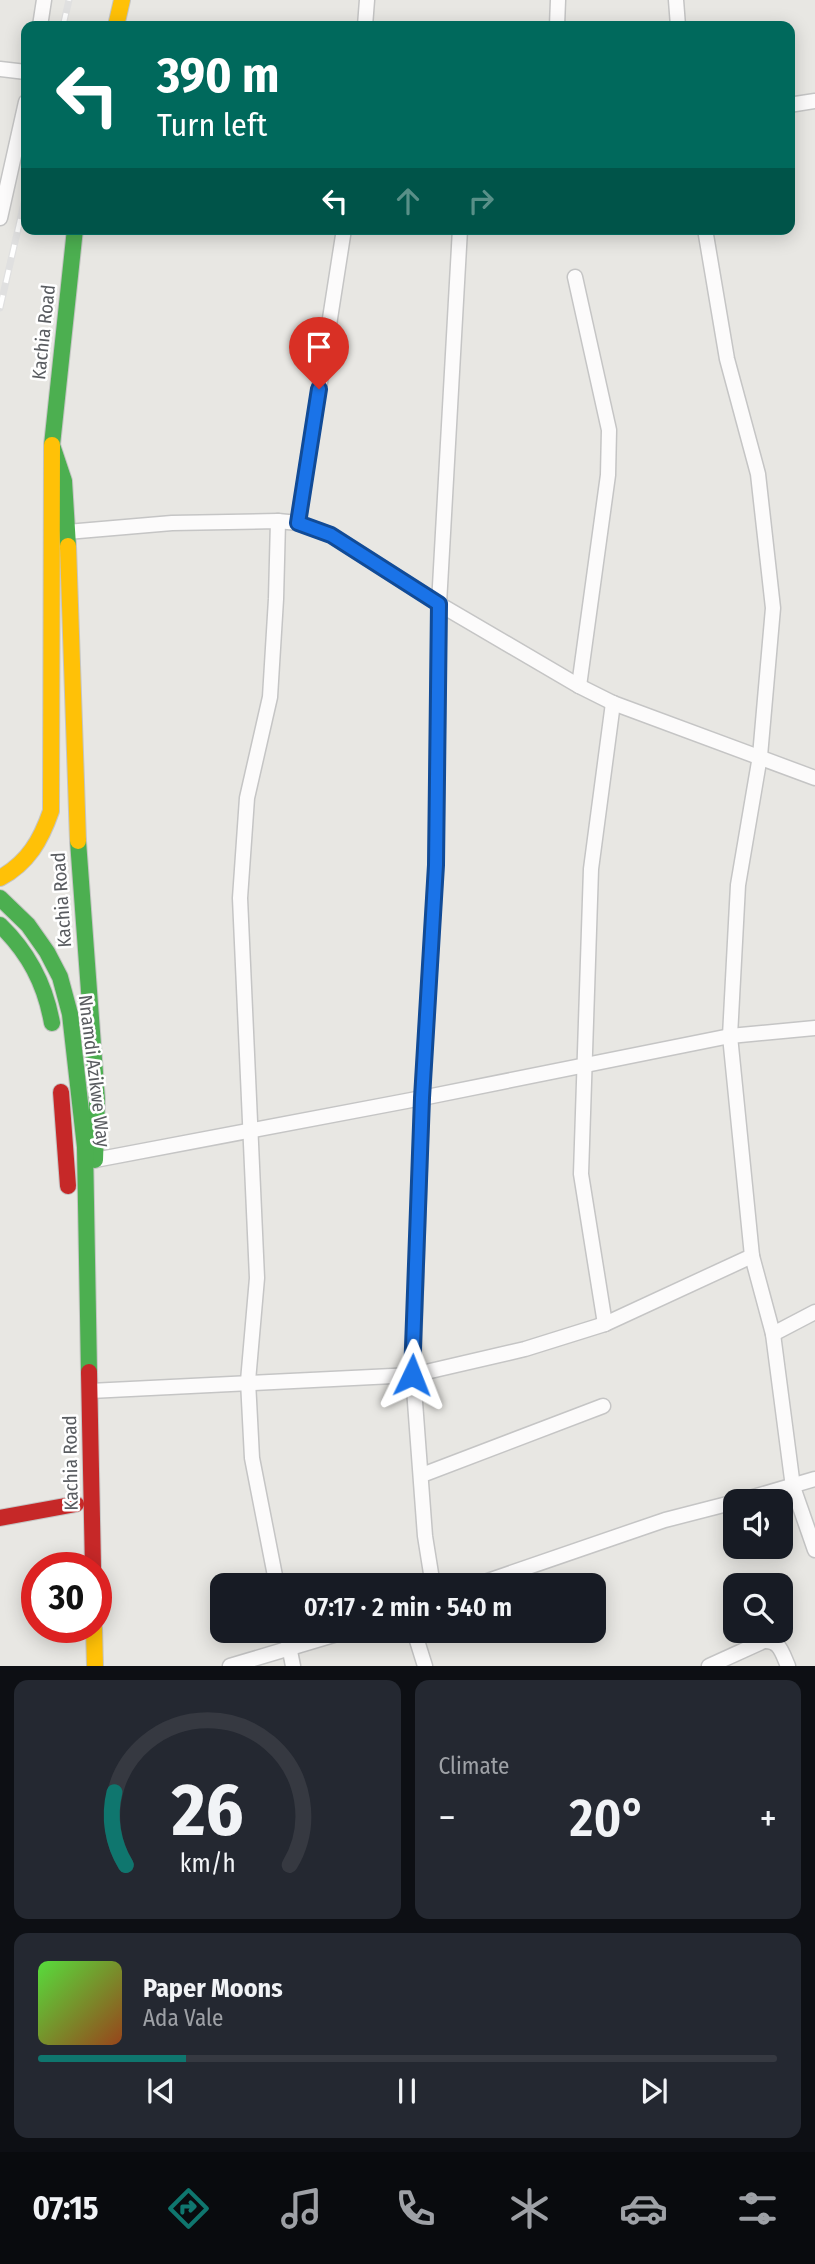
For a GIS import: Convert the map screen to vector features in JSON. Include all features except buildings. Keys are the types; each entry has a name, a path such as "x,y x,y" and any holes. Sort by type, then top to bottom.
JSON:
{"main road":[{"path":"117,21 121,0"},
{"name":"Kachia Road","path":"74,235 52,445 64,481 79,859 97,1100 95,1160 86,1187 93,1552"},
{"path":"0,878 19,866 32,852 51,811 52,445"},
{"name":"Nnamdi Azikwe Way","path":"0,898 28,925 60,977 70,1014 78,1073 86,1187"},
{"name":"Kachia Road","path":"0,925 13,936 33,962 50,1008 55,1035"},
{"path":"60,1079 69,1199"},
{"name":"Kachia Road","path":"73,1383 76,1529"},
{"path":"0,1518 76,1504"},
{"path":"94,1643 95,1665"}],"street":[{"path":"41,21 44,0"},
{"path":"365,21 367,0"},
{"path":"557,21 558,0"},
{"path":"676,0 678,21"},
{"path":"0,69 21,71"},
{"path":"795,104 815,101"},
{"path":"0,218 21,124"},
{"path":"298,523 343,235"},
{"path":"431,1573 425,1536 412,1375 422,1098 436,865 439,604 460,235"},
{"path":"706,235 726,359 758,474 773,608 760,757 738,885 730,1036 752,1256 773,1334 793,1486 815,1550"},
{"path":"575,277 609,430 608,475 579,686"},
{"path":"274,1573 252,1458 248,1381 257,1278 240,898 247,798 270,697 278,521"},
{"path":"67,532 172,523 298,523 331,535 439,604 613,703 815,778"},
{"path":"605,1324 581,1174 591,869 613,703"},
{"path":"95,1160 730,1036 815,1028"},
{"path":"90,1391 248,1381 412,1375 524,1349 605,1324 752,1256"},
{"path":"773,1334 815,1312"},
{"path":"422,1475 603,1406"},
{"path":"782,1489 815,1479"},
{"path":"511,1573 665,1520 723,1505"},
{"path":"709,1665 770,1640 779,1645 788,1665"},
{"path":"288,1643 293,1665"},
{"path":"230,1665 310,1643"},
{"path":"418,1643 425,1665"}],"railway":[{"path":"64,21 69,0"},
{"path":"0,308 21,216"}],"traffic: fast":[{"path":"68,546 64,481 52,445 74,235"},
{"path":"78,841 97,1100 95,1160"},
{"path":"0,898 28,925 47,952 60,977 70,1014 85,1147 89,1372"},
{"path":"0,925 34,970 45,995 52,1023"}],"traffic: slow":[{"path":"117,21 122,0"},
{"path":"0,878 26,858 43,832 51,811 52,445"},
{"path":"68,546 78,841"},
{"path":"94,1643 95,1666"}],"traffic: jam":[{"path":"61,1092 68,1186"},
{"path":"89,1372 93,1552"},
{"path":"0,1518 76,1504"}],"route":[{"path":"319,389 298,523 331,535 439,604 436,865 422,1098 412,1375"}]}
